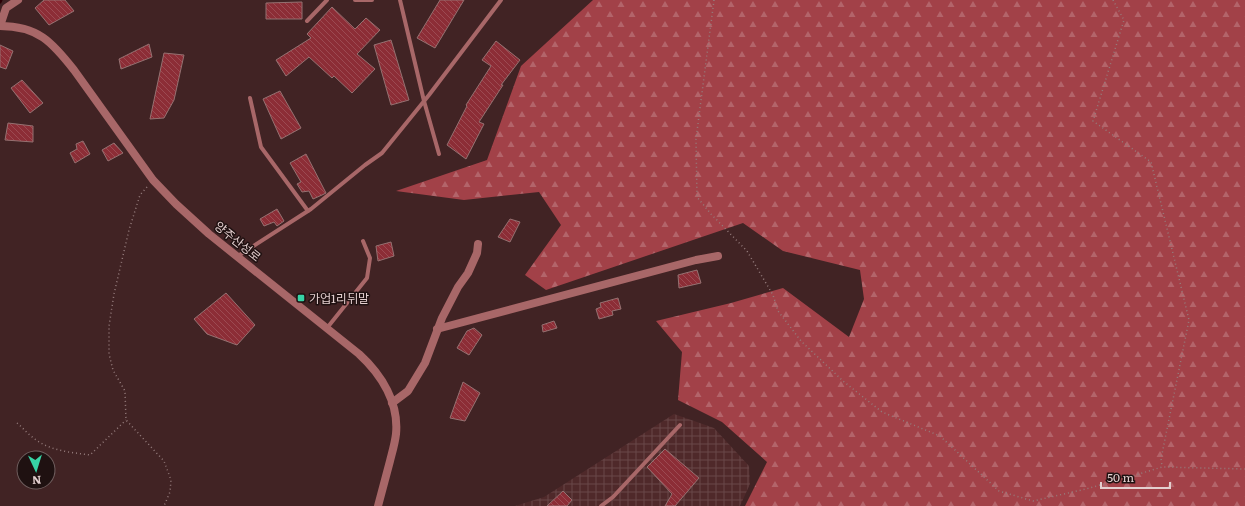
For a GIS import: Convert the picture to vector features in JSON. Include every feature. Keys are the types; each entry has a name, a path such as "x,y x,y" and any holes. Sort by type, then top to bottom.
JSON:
{"street":[{"path":"0,26 6,8 18,0"},
{"name":"양주산성로","path":"0,26 14,26 34,31 48,42 63,56 88,88 153,180 176,204 209,234 360,354 371,365 384,383 396,415 396,437 378,506"},
{"path":"392,403 408,391 425,363 437,329 458,287 468,274 478,253 478,244"},
{"path":"437,329 681,264 718,256"}],"lane":[{"path":"307,21 326,0"},
{"path":"355,0 372,0"},
{"path":"400,0 424,101 439,154"},
{"path":"238,256 308,211 382,153 424,101 500,0"},
{"path":"250,98 261,147 308,211"},
{"path":"327,328 367,278 370,258 363,241"},
{"path":"601,506 612,497 680,425"}],"path":[{"path":"714,0 696,139 698,197 711,214 747,251 773,295 778,310 800,341 843,381 882,412 940,436 999,491 1032,502 1086,489 1162,467 1245,469"},
{"path":"1114,0 1124,20 1093,121 1151,162 1189,320 1161,459 1162,467"},
{"path":"153,180 140,195 129,230 114,294 109,326 109,354 113,370 125,391 126,420 164,461 171,480 170,492 164,506"},
{"path":"18,423 31,436 47,446 58,450 90,455 126,420"}],"shaded area":[{"path":"674,414 714,428 749,466 750,484 740,506 515,506 544,497"}],"green space":[{"path":"593,0 1245,0 1245,506 745,506 767,462 722,422 678,400 682,352 656,321 731,303 783,288 849,337 864,299 860,270 783,251 743,223 546,290 525,275 561,225 539,192 464,200 396,191 487,160 521,66"}],"building":[{"path":"44,0 65,0 74,11 49,25 35,8"},
{"path":"440,0 464,0 435,48 417,38"},
{"path":"302,2 302,19 266,19 266,3"},
{"path":"332,7 355,29 366,18 380,30 357,54 375,69 352,93 334,76 332,78 309,57 286,76 276,60 311,38 307,34"},
{"path":"391,40 409,100 391,105 374,45"},
{"path":"496,41 520,60 501,85 503,85 479,122 484,124 466,159 447,145 467,106 466,105 491,66 482,60"},
{"path":"149,44 152,57 121,69 119,59"},
{"path":"0,45 13,51 6,69 0,67"},
{"path":"164,53 184,55 174,100 164,118 150,119"},
{"path":"22,80 43,103 30,113 11,88"},
{"path":"280,91 301,128 281,139 263,99"},
{"path":"8,123 33,126 33,142 5,140"},
{"path":"83,141 90,154 75,163 70,153 77,149 76,144"},
{"path":"114,143 123,153 108,161 102,150"},
{"path":"306,154 326,193 313,199 309,191 302,192 297,184 301,182 290,163"},
{"path":"277,209 284,221 277,226 274,222 264,226 260,219"},
{"path":"510,219 520,222 510,242 498,237"},
{"path":"391,242 394,256 378,261 376,246"},
{"path":"697,270 701,283 679,288 678,275"},
{"path":"226,293 255,325 237,345 207,334 194,319"},
{"path":"618,298 621,309 612,311 613,315 599,319 596,309 601,307 600,303"},
{"path":"554,321 557,328 543,332 542,325"},
{"path":"474,328 482,335 469,355 457,348 467,331"},
{"path":"463,382 480,393 465,421 450,418"},
{"path":"665,449 699,478 675,506 665,506 672,494 647,467"},
{"path":"563,491 572,500 567,506 547,506"}],"place":[{"name":"가업1리뒤말","path":"301,298"}]}
